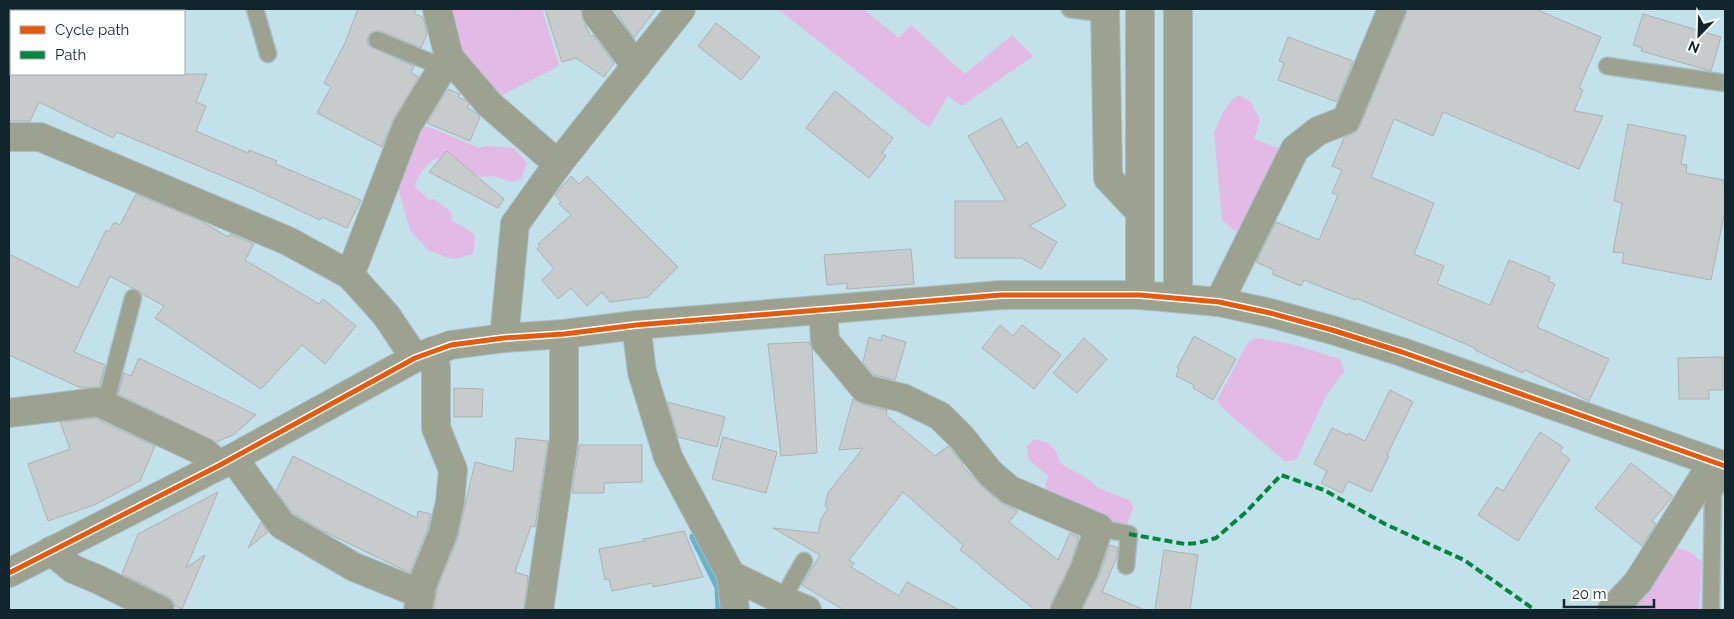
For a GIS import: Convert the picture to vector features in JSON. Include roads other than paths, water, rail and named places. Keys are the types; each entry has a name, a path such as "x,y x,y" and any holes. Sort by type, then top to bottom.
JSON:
{"street":[{"path":"437,9 446,62 489,104 558,164"},
{"path":"596,9 597,14 636,66"},
{"path":"504,338 515,224 558,164 681,9"},
{"path":"1140,9 1140,295"},
{"path":"1178,9 1178,298"},
{"path":"1219,302 1295,148 1318,131 1346,120 1392,9"},
{"path":"1105,11 1108,178 1140,212"},
{"path":"350,275 407,126 446,62"},
{"path":"9,137 40,137 288,241 350,275 436,367 436,428 453,470 450,502 443,533 422,585 420,602 354,567 282,525 227,462 98,402 9,413"},
{"path":"9,573 227,462 424,354 451,345 636,325 1001,296 1140,295 1219,302 1279,315 1393,349 1721,467 1638,582 1612,610"},
{"path":"822,310 825,341 865,390 903,398 940,416 962,438 990,473 1010,490 1099,528 1084,571 1065,610"},
{"path":"636,325 642,372 668,457 731,575 735,610"},
{"path":"539,610 564,438 564,334"},
{"path":"51,551 73,569 160,610"},
{"path":"731,575 807,610"}],"lane":[{"path":"255,9 268,54"},
{"path":"1070,9 1105,11"},
{"path":"377,40 446,62"},
{"path":"1607,66 1725,83"},
{"path":"105,406 133,298"},
{"path":"1711,610 1713,493 1721,467"},
{"path":"1099,528 1130,534 1126,566"},
{"path":"782,600 804,562"}],"waterway":[{"path":"694,537 719,587 720,610"}]}
